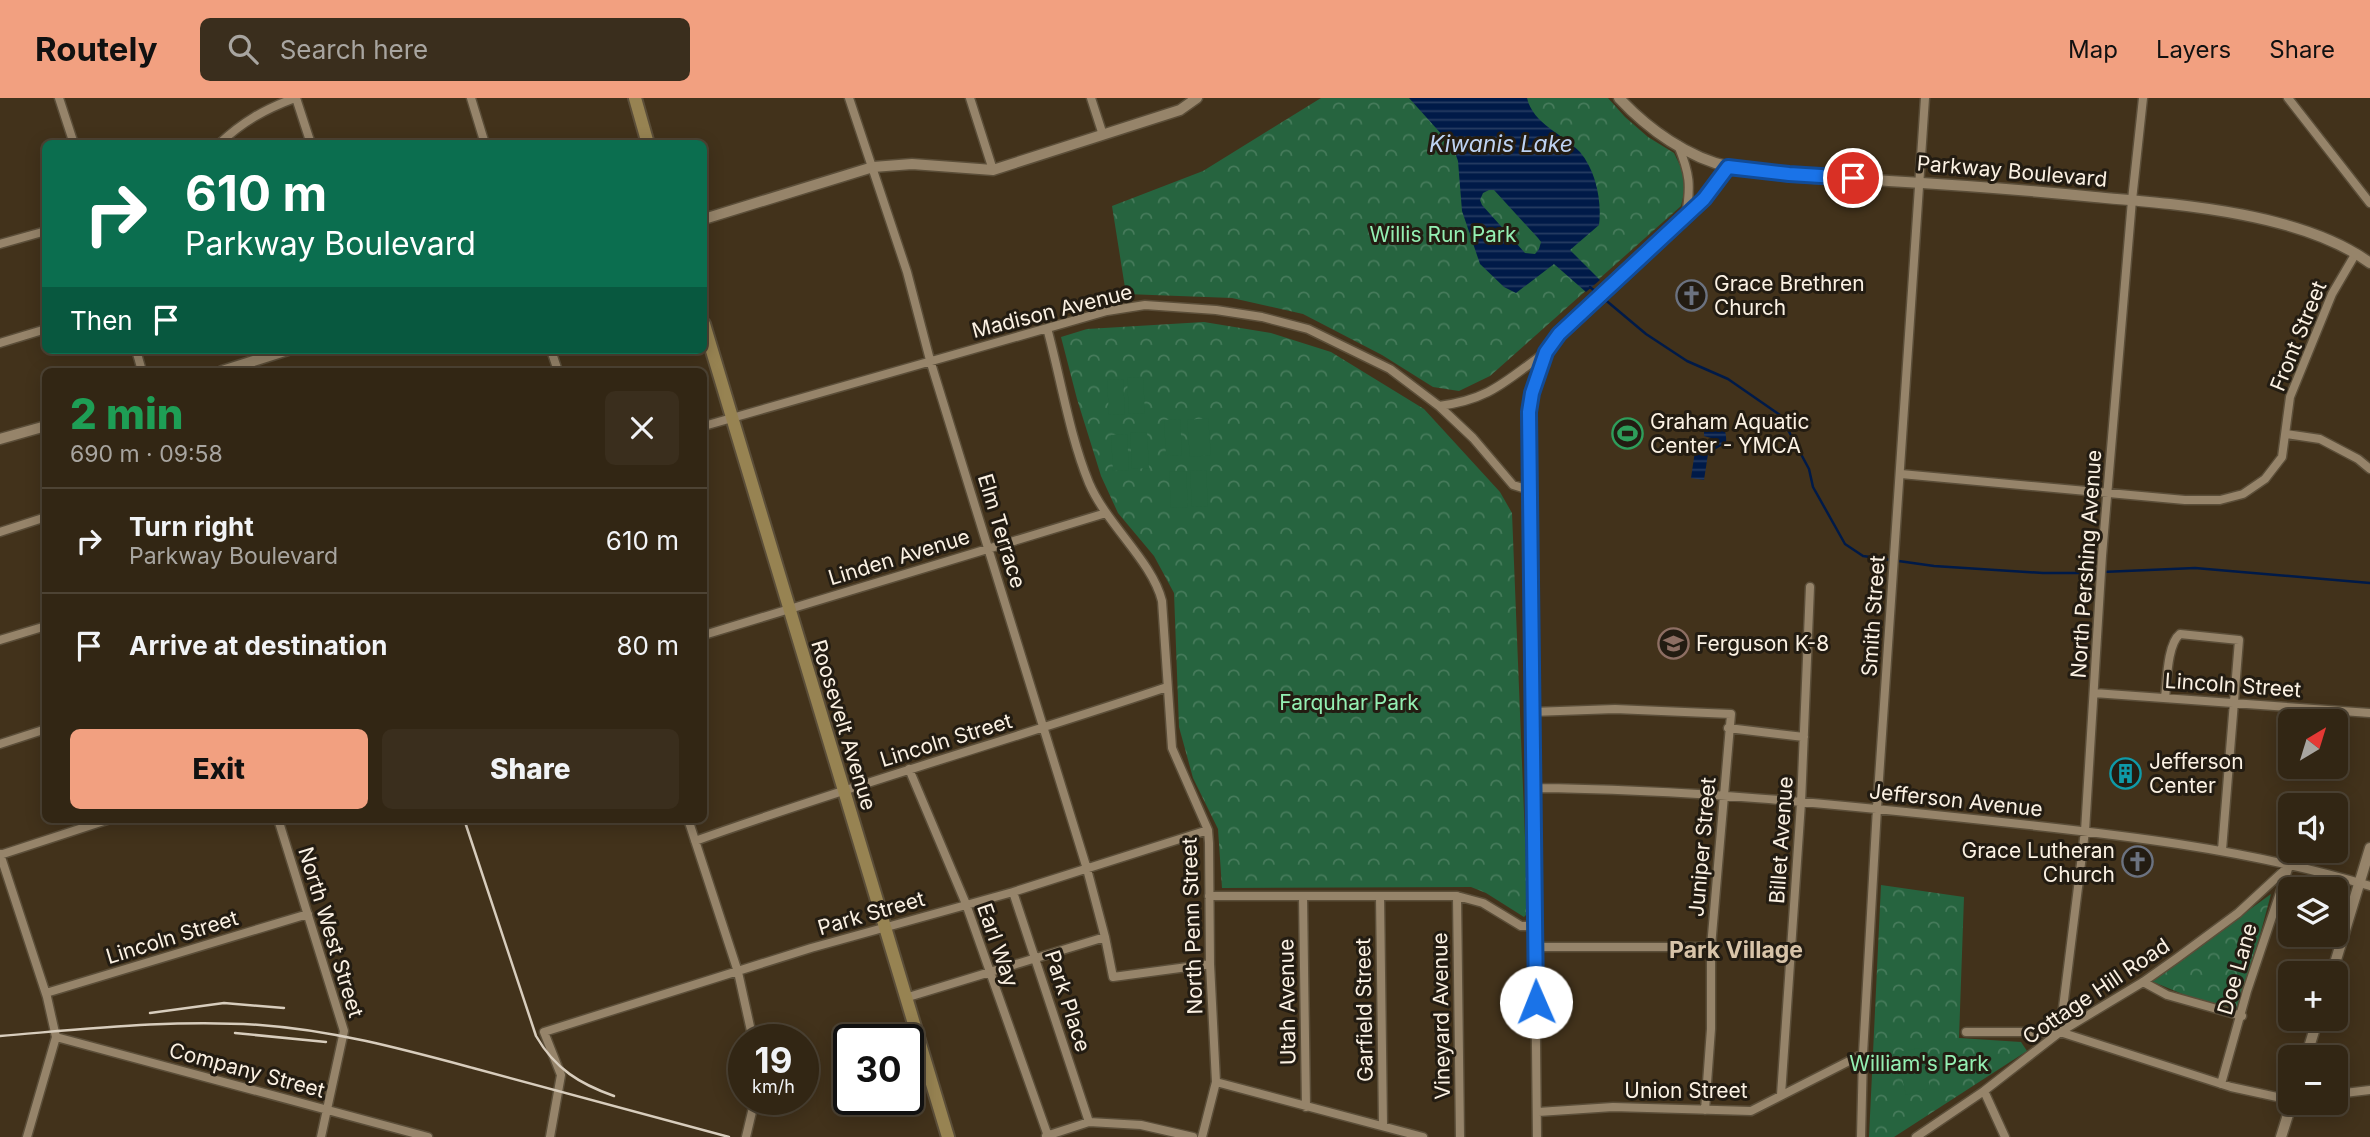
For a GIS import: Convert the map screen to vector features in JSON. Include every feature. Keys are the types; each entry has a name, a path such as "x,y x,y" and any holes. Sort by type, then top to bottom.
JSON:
{"main road":[{"path":"635,98 647,140"},
{"name":"Roosevelt Avenue","path":"707,334 948,1137"}],"street":[{"path":"59,98 73,140"},
{"path":"223,140 266,108 295,98 311,140"},
{"path":"471,98 484,140"},
{"name":"Elm Terrace","path":"849,98 907,272 930,360 1087,869 1113,977 1210,964"},
{"path":"970,98 993,170"},
{"path":"1091,98 1102,135"},
{"path":"707,218 873,167 912,164 993,170 1180,110 1197,98"},
{"name":"Parkway Boulevard","path":"1619,98 1651,127 1678,145 1728,167 2209,208 2282,225 2356,253 2370,263"},
{"name":"Smith Street","path":"1861,1137 1877,808 1925,98"},
{"name":"North Pershing Avenue","path":"2060,1032 2085,831 2102,556 2143,98"},
{"path":"2288,98 2370,202"},
{"path":"1678,145 1685,160 1691,186 1685,217"},
{"path":"1538,1137 1529,490 1529,412 1532,393 1546,352 1559,334 1704,199 1728,167"},
{"path":"0,244 42,232"},
{"name":"Front Street","path":"1901,474 2196,500 2220,500 2244,494 2264,480 2282,457 2290,397 2332,294 2356,253"},
{"name":"Madison Avenue","path":"707,425 1107,311 1144,305 1216,310 1262,317 1308,329 1390,369 1439,406 1472,438 1513,485 1529,490"},
{"name":"North Penn Street","path":"1047,328 1066,408 1089,482 1106,513 1158,587 1162,601 1172,748 1208,830 1210,964 1216,1083 1202,1137"},
{"path":"0,343 42,330"},
{"path":"1439,406 1465,402 1490,392 1546,352"},
{"path":"231,368 275,354"},
{"path":"0,439 42,427"},
{"path":"2286,434 2320,439 2358,459 2370,469"},
{"name":"Linden Avenue","path":"707,634 1106,513"},
{"path":"0,532 42,518"},
{"name":"Billet Avenue","path":"1781,1095 1801,803 1810,587"},
{"path":"0,640 42,627"},
{"path":"2165,698 2171,648 2175,637 2180,634 2239,640 2222,850"},
{"name":"Lincoln Street","path":"695,841 1167,687"},
{"name":"Lincoln Street","path":"2094,693 2370,713"},
{"name":"Juniper Street","path":"1532,712 1615,709 1731,714 1711,947 1711,1029 1705,1110"},
{"path":"1728,728 1804,737"},
{"path":"0,744 42,730"},
{"name":"Earl Way","path":"909,769 966,904 1046,1136"},
{"name":"Jefferson Avenue","path":"1533,788 1609,789 1877,808 2085,831 2222,850 2365,884"},
{"path":"27,1137 56,1037 46,993 0,854 97,823"},
{"name":"North West Street","path":"279,823 344,1031 321,1137"},
{"path":"689,823 738,972 749,1024"},
{"name":"Park Street","path":"551,1137 561,1075 544,1032 885,926 1013,892 1208,830"},
{"path":"2336,961 2365,884 2370,848"},
{"name":"Cottage Hill Road","path":"1916,1137 1984,1091 2060,1032 2143,982 2238,913 2289,866"},
{"name":"Doe Lane","path":"2221,1084 2242,1016 2247,990 2289,866"},
{"name":"Park Place","path":"1013,892 1089,1122"},
{"path":"1209,896 1457,896 1483,903 1521,926 1534,926"},
{"name":"Garfield Street","path":"1380,896 1383,1125"},
{"name":"Vineyard Avenue","path":"1457,896 1460,1137"},
{"name":"Utah Avenue","path":"1303,897 1306,1107"},
{"name":"Lincoln Street","path":"46,993 307,914"},
{"path":"905,998 1105,937"},
{"path":"1534,947 1711,947"},
{"path":"2143,982 2167,995 2242,1016"},
{"path":"1966,1032 2060,1032 2221,1084 2278,1098"},
{"name":"Company Street","path":"56,1037 428,1137"},
{"name":"Union Street","path":"1538,1112 1613,1107 1751,1111 1863,1054"},
{"path":"1216,1083 1423,1137"},
{"path":"2348,1093 2370,1090"},
{"path":"1984,1091 2005,1137"},
{"path":"746,1137 751,1115"},
{"path":"2281,1137 2288,1115"},
{"path":"1046,1136 1089,1122 1141,1125 1193,1137"}],"green space":[{"name":"Willis Run Park","path":"1321,98 1608,98 1648,137 1674,153 1687,180 1681,206 1490,376 1459,391 1433,387 1382,355 1303,314 1232,298 1126,294 1112,206 1203,171"},
{"name":"Farquhar Park","path":"1204,322 1271,333 1331,352 1424,409 1500,492 1512,513 1528,913 1524,917 1486,893 1471,887 1222,888 1218,829 1193,778 1179,727 1174,593 1154,556 1118,513 1101,476 1061,337 1087,329"},
{"path":"1143,377 1145,413 1129,414 1127,378"},
{"path":"1123,379 1125,414 1109,415 1107,380"},
{"path":"1208,418 1211,455 1190,457 1187,420"},
{"path":"1180,419 1182,455 1166,456 1164,420"},
{"path":"1147,432 1149,468 1132,469 1130,433"},
{"path":"1127,434 1129,470 1113,471 1111,435"},
{"path":"1206,470 1208,506 1192,507 1190,471"},
{"path":"1186,471 1188,507 1171,508 1169,472"},
{"name":"William's Park","path":"1881,885 1964,897 1959,1038 2021,1042 2027,1051 1894,1137 1869,1137"},
{"path":"2271,894 2238,1017 2151,981"},
{"path":"1921,1048 1930,1088 1906,1095 1896,1052"}],"water":[{"name":"Kiwanis Lake","path":"1409,98 1527,98 1535,115 1580,152 1594,177 1599,196 1599,225 1570,250 1600,280 1586,292 1554,264 1516,293 1504,287 1480,264 1462,211 1458,161 1453,147","holes":["1494,190 1541,242 1535,254 1525,253 1482,205 1480,200 1483,193"]},
{"path":"1710,420 1723,428 1726,443 1708,454 1704,480 1691,478 1696,444 1709,446 1713,442 1711,438 1704,436 1704,427"}],"waterway":[{"path":"1590,287 1646,334 1687,361 1728,379 1780,415 1809,469 1813,487 1845,544 1863,556 1934,566 2043,573 2195,568 2370,583"}],"railway":[{"path":"465,823 536,1036 551,1058 569,1074 614,1096"},
{"path":"150,1013 224,1003 284,1008"},
{"path":"0,1036 195,1023 260,1025 314,1031 420,1054 729,1137"},
{"path":"235,1033 326,1042"}],"place":[{"name":"Grace Brethren Church","path":"1691,295"},
{"name":"Graham Aquatic Center - YMCA","path":"1627,433"},
{"name":"Ferguson K-8","path":"1673,643"},
{"name":"Jefferson Center","path":"2126,773"},
{"name":"Grace Lutheran Church","path":"2138,862"}],"district":[{"name":"Park Village","path":"1736,950"}],"route":[{"path":"1536,1002 1529,412 1532,393 1546,352 1569,324 1704,199 1728,167 1853,178"}]}
